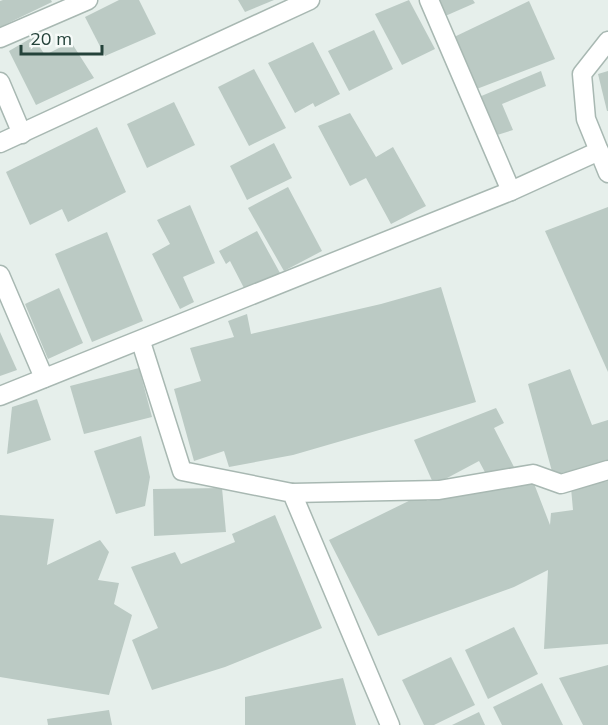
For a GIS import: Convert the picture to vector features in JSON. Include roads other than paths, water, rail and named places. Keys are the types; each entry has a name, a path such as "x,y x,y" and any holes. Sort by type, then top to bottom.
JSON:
{"street":[{"path":"0,38 88,0"},
{"path":"0,143 310,0"},
{"path":"429,0 511,191"},
{"path":"608,41 582,74 586,119 608,173"},
{"path":"0,82 22,134"},
{"path":"0,396 141,342 511,191 599,151"},
{"path":"0,275 44,378"},
{"path":"141,342 182,471 291,493 439,490 533,474 561,484 608,470"},
{"path":"291,493 390,725"}]}
